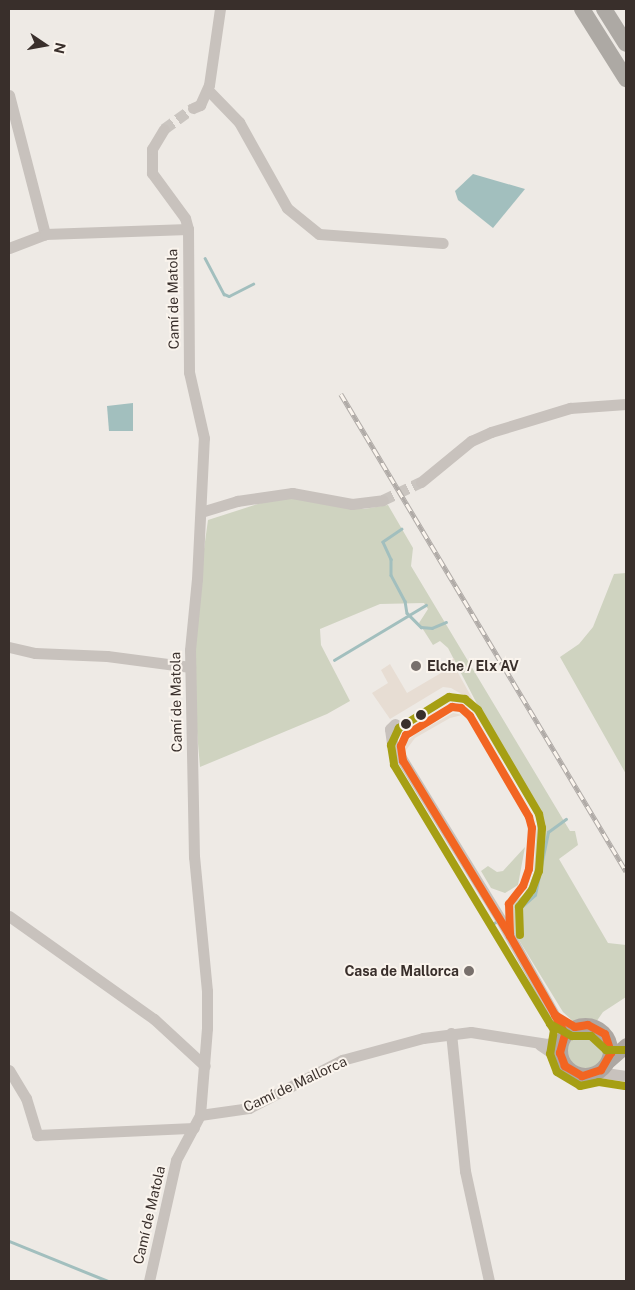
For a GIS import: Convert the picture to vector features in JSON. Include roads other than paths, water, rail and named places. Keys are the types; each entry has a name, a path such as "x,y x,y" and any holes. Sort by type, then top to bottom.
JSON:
{"highway":[{"path":"582,9 626,79"},
{"path":"604,9 626,44"}],"main road":[{"path":"626,1040 609,1040 594,1026 567,1034 562,1060 576,1074 589,1076 598,1072 626,1044"},
{"path":"609,1040 609,1060"}],"street":[{"path":"193,108 200,105 208,90 220,9"},
{"path":"208,90 239,122 287,208 319,234 443,243"},
{"path":"9,95 45,234"},
{"name":"Camí de Matola","path":"149,1281 176,1160 200,1115 205,1066 207,992 194,857 190,668 201,512 204,438 189,372 188,229 182,214 152,173 152,149 164,129"},
{"path":"9,248 45,234 188,229"},
{"path":"422,482 471,441 491,432 570,408 623,406"},
{"path":"201,512 237,501 292,493 352,504 383,500"},
{"path":"9,647 35,653 108,656 190,668"},
{"path":"395,724 390,729 392,743 510,936 567,1034"},
{"path":"9,916 154,1019 205,1066"},
{"name":"Camí de Mallorca","path":"200,1115 249,1108 342,1060 423,1038 451,1034 489,1033 552,1044 567,1034"},
{"path":"451,1034 465,1171 488,1281"},
{"name":"Camí de Mallorca","path":"537,1042 562,1060"},
{"path":"609,1060 626,1069"},
{"path":"9,1070 26,1098 37,1135 194,1128"},
{"path":"598,1072 626,1076"}],"water":[{"path":"473,174 525,189 493,228 458,200 455,191"},
{"path":"133,403 133,431 109,431 107,406"}],"waterway":[{"path":"205,258 224,294 229,296 253,284"},
{"path":"402,529 383,542 391,559 391,575 405,601 407,613 421,627 432,628 446,622"},
{"path":"334,660 426,605"},
{"path":"517,911 535,895 548,832 566,819"},
{"path":"490,925 496,922"},
{"path":"9,1241 108,1281"}],"tunnel":[{"path":"164,129 193,108"},
{"path":"383,500 421,482"}],"railway":[{"path":"341,394 626,871"}],"place":[{"name":"Elche / Elx AV","path":"416,666"},
{"name":"Casa de Mallorca","path":"469,971"}]}
